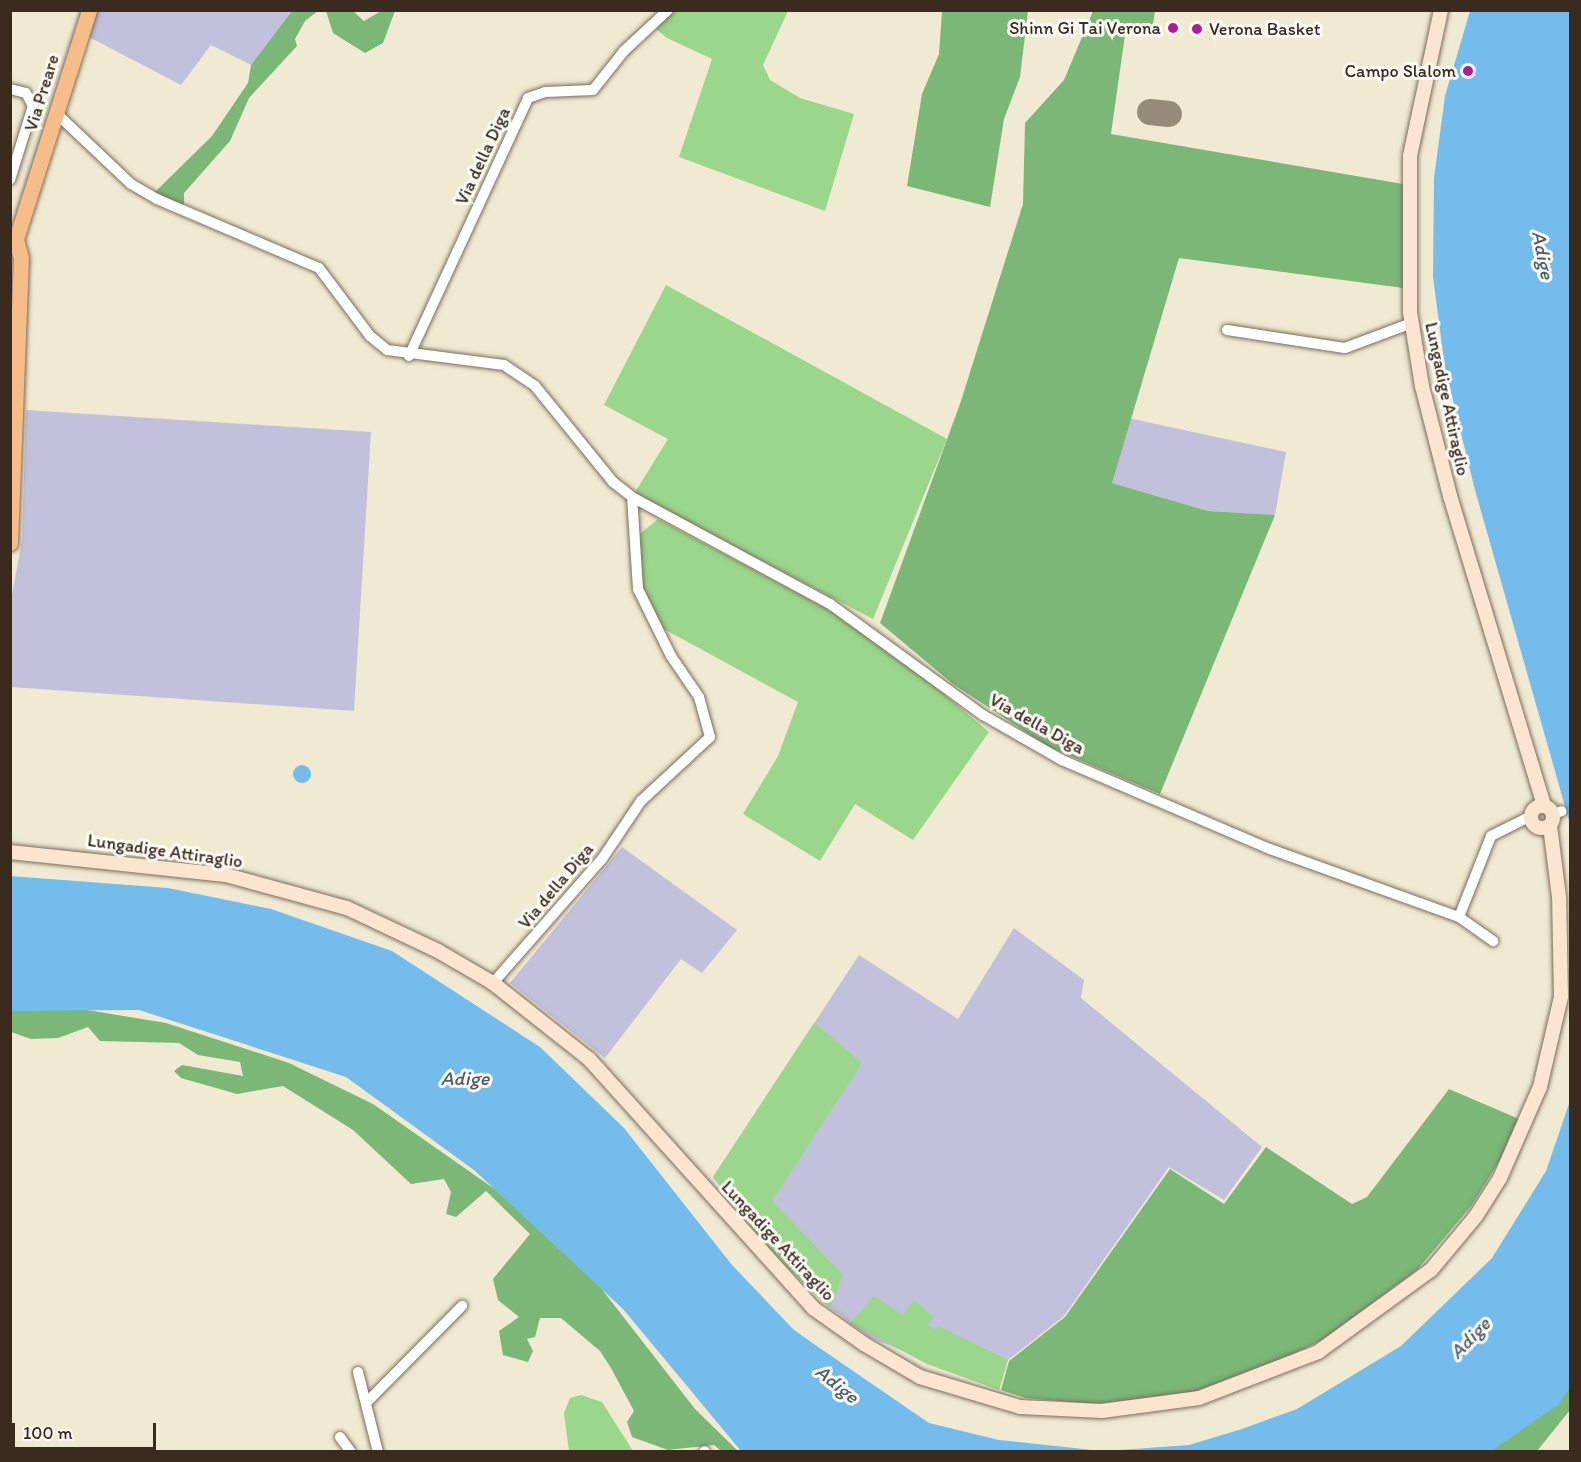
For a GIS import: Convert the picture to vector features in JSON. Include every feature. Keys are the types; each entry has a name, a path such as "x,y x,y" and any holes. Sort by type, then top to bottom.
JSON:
{"main road":[{"name":"Via Preare","path":"10,543 21,258 13,245 88,10"}],"street":[{"name":"Via della Diga","path":"409,356 528,99 545,92 593,90 624,51 668,10"},
{"name":"Lungadige Attiraglio","path":"10,852 226,875 301,895 347,908 493,983 589,1059 813,1308 864,1344 920,1377 1020,1407 1067,1412 1146,1408 1200,1398 1318,1352 1431,1270 1476,1216 1500,1178 1540,1087 1561,998 1559,897 1549,842 1433,430 1412,323 1410,156 1441,10"},
{"path":"10,89 26,93 33,106 10,180"},
{"name":"Via della Diga","path":"56,113 131,184 157,200 223,223 319,268 370,336 387,350 409,356 486,361 512,370 535,386 612,482 633,496 830,604 983,715 1062,760 1270,849 1459,917 1493,941"},
{"path":"1227,330 1345,348 1412,323"},
{"name":"Via della Diga","path":"493,983 602,859 641,801 710,737 699,697 671,656 638,589 633,496"},
{"path":"1459,917 1491,836 1541,818"},
{"path":"368,1401 462,1306"},
{"path":"358,1371 368,1401 378,1452"},
{"path":"340,1437 351,1452"}],"shaded area":[{"path":"94,11 292,11 251,65 211,45 181,85 87,36"},
{"path":"26,410 371,432 354,711 11,687 10,606 22,540"},
{"path":"1128,418 1286,452 1275,515 1208,511 1112,483"},
{"path":"622,847 737,930 702,973 681,959 605,1058 510,983"},
{"path":"1014,928 1084,980 1081,998 1262,1147 1224,1200 1169,1167 1064,1316 1008,1360 999,1390 869,1337 825,1304 770,1251 713,1177 859,955 958,1019"}],"green space":[{"path":"292,11 318,11 305,21 295,39 297,46 249,98 230,141 184,193 184,206 154,193 212,136 248,83 251,65"},
{"path":"326,11 353,11 364,21 381,11 395,11 383,43 365,53 333,33"},
{"path":"661,11 788,11 763,65 770,80 800,98 854,114 825,211 679,157 712,59 667,38 649,23"},
{"path":"942,11 1028,11 1020,77 1004,119 990,207 907,186 922,94 939,54"},
{"path":"1093,11 1155,11 1152,31 1126,28 1111,134 1403,184 1403,288 1179,258 1112,483 1208,511 1275,515 1160,794 1047,746 953,684 880,623 961,401 1023,204 1025,123 1064,80"},
{"path":"666,285 947,439 873,619 634,494 668,439 604,405"},
{"path":"658,519 869,631 989,732 913,840 855,804 820,861 743,814 778,756 798,702 662,628 641,588 636,537"},
{"path":"11,1008 75,1008 166,1023 289,1063 373,1104 496,1190 597,1283 695,1409 738,1451 721,1451 714,1445 668,1450 632,1437 627,1422 634,1411 611,1368 600,1351 561,1318 540,1318 535,1337 527,1339 533,1351 528,1362 503,1355 499,1331 519,1317 498,1300 493,1279 530,1234 486,1191 456,1217 446,1214 451,1192 444,1179 411,1184 353,1130 283,1086 237,1094 181,1078 174,1071 182,1065 243,1076 240,1062 198,1055 179,1043 100,1041 88,1027 58,1038 31,1039 11,1032"},
{"path":"814,1023 862,1063 772,1201 843,1275 830,1308 770,1251 713,1177"},
{"path":"1449,1089 1519,1119 1500,1160 1472,1205 1417,1270 1324,1339 1252,1374 1197,1392 1094,1404 1025,1398 1001,1390 1009,1361 1065,1317 1170,1169 1224,1204 1266,1147 1352,1204 1367,1197"},
{"path":"874,1296 903,1315 914,1300 933,1316 928,1325 935,1329 938,1326 1008,1360 999,1390 927,1364 850,1323"},
{"path":"1570,1371 1570,1410 1537,1451 1486,1452"},
{"path":"581,1395 602,1402 633,1451 569,1451 564,1413 570,1398"}],"water":[{"name":"Adige","path":"1470,11 1570,11 1570,824 1475,490 1445,368 1433,277 1434,178 1445,96"},
{"path":"302,765 308,768 311,774 308,780 302,783 296,780 293,774 296,768"},
{"name":"Adige","path":"10,876 168,888 271,909 392,951 540,1047 624,1128 732,1265 794,1330 929,1423 999,1440 1102,1451 741,1451 623,1309 474,1170 346,1077 139,1010 11,1011"},
{"name":"Adige","path":"1570,1101 1570,1388 1558,1405 1491,1451 1106,1451 1189,1445 1242,1429 1297,1409 1401,1346 1492,1258 1546,1171"}],"taxiway":[{"path":"1150,112 1169,114"}],"place":[{"name":"Shinn Gi Tai Verona","path":"1173,28"},
{"name":"Verona Basket","path":"1197,29"},
{"name":"Campo Slalom","path":"1468,71"}]}
